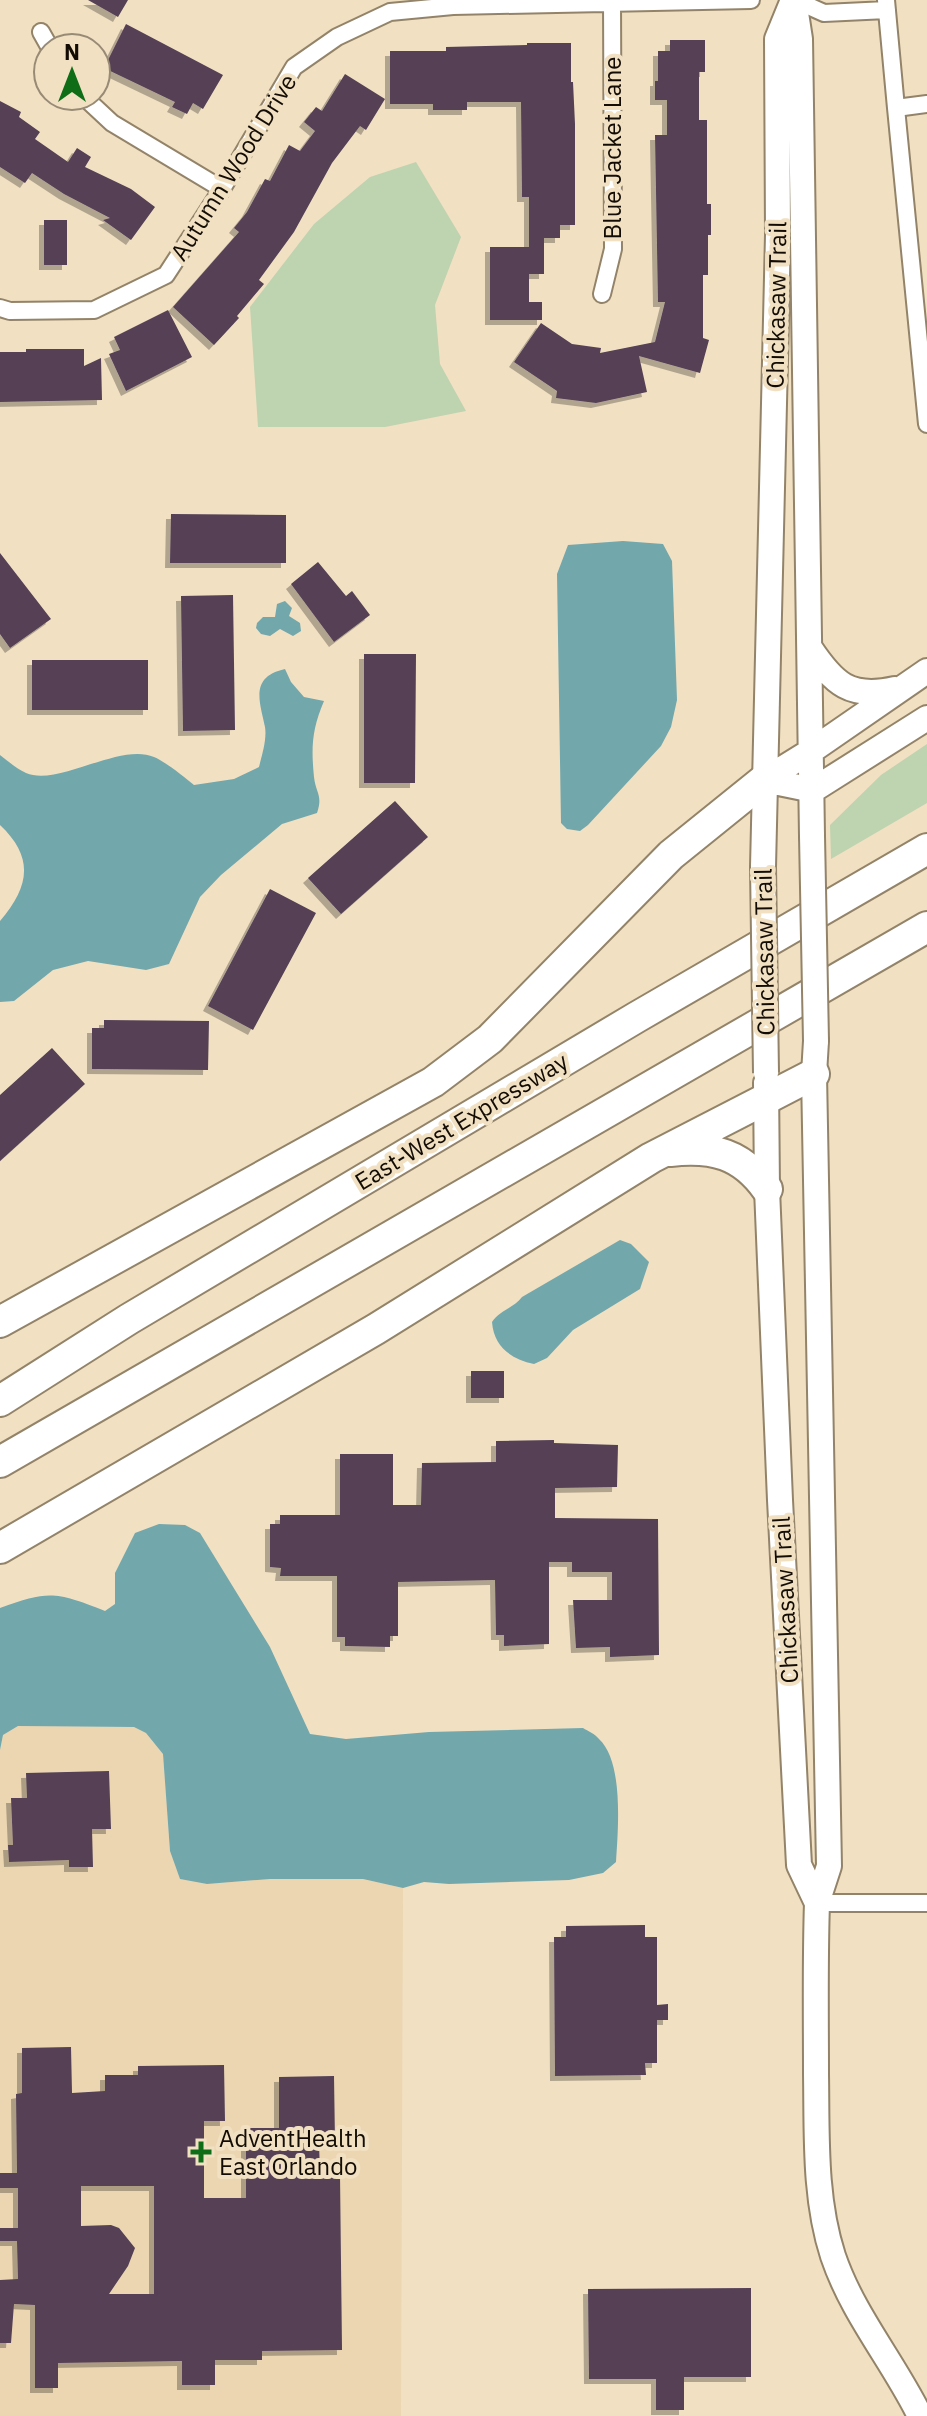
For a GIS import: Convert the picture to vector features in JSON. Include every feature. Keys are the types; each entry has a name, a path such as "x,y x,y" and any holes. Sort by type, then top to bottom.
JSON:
{"highway":[{"path":"0,1322 433,1082 490,1039 671,855 764,780"},
{"name":"East-West Expressway","path":"0,1401 129,1319 623,1025 927,849"},
{"path":"0,1462 927,927"},
{"path":"0,1548 376,1329 766,1084 814,1074"},
{"path":"660,1153 689,1149 737,1158 753,1170 767,1189"},
{"path":"0,1393 33,1382"}],"street":[{"name":"Autumn Wood Drive","path":"0,308 10,311 94,310 166,275 222,189 294,67 337,37 390,12 453,6 751,0"},
{"path":"794,0 824,13 886,5 927,424"},
{"name":"Chickasaw Trail","path":"794,0 801,54 813,790 814,1074 829,1866 817,1903 817,2139 823,2214 833,2255 851,2300 867,2329 920,2410"},
{"name":"Chickasaw Trail","path":"794,0 777,39 778,235 773,534 763,867 767,1189 799,1865 817,1903"},
{"name":"Blue Jacket Lane","path":"602,294 613,249 612,1"},
{"path":"896,108 927,104"},
{"path":"100,112 112,123 222,189"},
{"path":"810,648 828,674 841,685 874,694 902,688"},
{"path":"764,780 927,671"},
{"path":"764,780 813,790 927,718"},
{"path":"817,1903 927,1903"}],"shaded area":[{"name":"AdventHealth East Orlando","path":"18,1726 134,1727 146,1733 163,1754 170,1851 180,1879 207,1884 270,1879 363,1879 403,1888 401,2416 0,2416 0,1750 3,1735"}],"green space":[{"path":"416,162 461,237 435,305 440,364 466,411 385,427 258,427 250,307 314,224 370,177"},
{"path":"927,744 927,803 831,859 830,825 881,775"}],"water":[{"path":"623,541 663,544 672,561 677,700 671,727 661,746 588,825 580,831 567,829 561,823 557,574 568,545"},
{"path":"285,601 292,608 289,616 300,623 301,631 293,636 280,629 270,636 261,634 256,628 257,623 263,617 275,617 277,604"},
{"path":"285,669 304,697 324,701 313,747 314,777 319,798 317,813 282,824 221,875 200,897 169,964 146,970 88,961 53,970 14,1001 0,1002 0,921 17,896 24,873 19,849 0,825 0,755 26,773 39,776 124,755 140,754 159,759 194,785 234,779 259,767 265,737 260,700 262,684 266,678"},
{"path":"620,1240 631,1244 649,1262 640,1289 573,1330 547,1358 534,1364 518,1359 500,1345 493,1331 495,1318 522,1297"},
{"path":"159,1524 185,1525 200,1533 270,1647 310,1734 346,1739 429,1732 583,1728 596,1736 607,1750 616,1780 616,1862 603,1873 569,1880 424,1882 403,1888 363,1879 270,1879 207,1884 180,1879 170,1851 163,1754 146,1733 134,1727 18,1726 3,1735 0,1750 0,1608 31,1598 53,1596 105,1611 115,1604 115,1573 135,1533"}],"building":[{"path":"88,0 128,0 118,17"},
{"path":"126,24 223,75 203,109 193,103 187,114 172,107 175,102 112,72 112,52"},
{"path":"670,40 705,40 705,72 699,72 699,120 707,120 707,204 711,204 711,235 708,235 708,275 703,275 703,338 709,340 700,373 639,356 647,392 596,403 556,398 557,391 514,362 541,323 572,344 601,348 600,353 655,342 665,302 658,302 655,135 667,135 667,100 655,100 655,81 658,81 658,51 670,51"},
{"path":"571,43 575,225 560,225 560,238 544,238 544,274 529,274 529,302 542,302 542,320 490,320 490,247 529,247 529,197 522,197 521,102 467,102 467,110 433,110 433,104 390,104 390,51 446,51 446,47"},
{"path":"345,74 385,99 366,130 360,126 332,163 294,232 259,280 264,284 214,345 173,307 239,232 234,228 247,212 265,179 270,181 289,145 300,151 315,131 304,122 316,107 322,111"},
{"path":"0,101 21,112 19,117 40,132 35,139 68,162 77,148 91,157 85,167 131,189 155,207 131,240 103,220 110,218 32,173 25,183 0,167"},
{"path":"44,220 67,220 67,265 44,265"},
{"path":"168,310 192,357 126,391 109,354 120,350 114,337"},
{"path":"26,349 84,349 84,366 101,358 102,400 0,402 0,352 26,352"},
{"path":"171,514 286,515 286,563 170,563"},
{"path":"0,553 51,619 10,648 0,634"},
{"path":"318,562 346,596 352,591 370,615 334,642 291,584"},
{"path":"233,595 235,730 183,731 181,596"},
{"path":"364,654 416,654 415,783 364,783"},
{"path":"32,660 148,660 148,710 32,710"},
{"path":"395,801 428,837 341,914 308,878"},
{"path":"270,889 316,913 253,1030 208,1006"},
{"path":"104,1020 209,1021 208,1070 92,1069 92,1028 104,1028"},
{"path":"52,1048 85,1084 0,1161 0,1095"},
{"path":"471,1371 504,1371 504,1398 471,1398"},
{"path":"554,1440 554,1443 618,1445 617,1487 555,1488 555,1518 658,1519 659,1655 610,1657 610,1647 576,1648 573,1600 612,1600 612,1572 572,1572 572,1562 549,1562 549,1644 504,1646 504,1635 496,1635 495,1580 398,1582 398,1636 390,1636 390,1647 345,1646 345,1637 337,1637 337,1576 280,1576 281,1568 270,1567 270,1524 280,1524 280,1515 340,1515 340,1454 393,1454 393,1505 421,1505 422,1463 496,1462 496,1441"},
{"path":"109,1771 111,1829 92,1829 93,1867 69,1867 69,1860 9,1862 8,1845 13,1845 11,1798 27,1798 26,1773"},
{"path":"645,1925 645,1937 657,1937 657,2005 668,2004 668,2020 657,2020 657,2063 645,2063 646,2075 555,2076 554,1937 566,1937 566,1926"},
{"path":"71,2047 72,2093 105,2091 105,2075 138,2075 138,2066 224,2065 225,2121 204,2121 204,2198 246,2198 246,2128 279,2128 279,2077 334,2076 335,2142 319,2142 320,2174 340,2174 342,2350 262,2351 262,2360 215,2360 215,2385 182,2385 182,2361 58,2363 58,2388 35,2388 35,2305 14,2304 11,2343 0,2343 0,2280 18,2279 17,2241 0,2241 0,2228 18,2228 18,2188 0,2188 0,2173 17,2173 16,2094 22,2093 22,2048","holes":["81,2186 154,2186 154,2294 109,2294 128,2266 135,2248 119,2228 111,2225 81,2226"]},
{"path":"751,2288 751,2377 684,2377 684,2410 656,2410 656,2379 589,2379 588,2289"}],"place":[{"name":"AdventHealth East Orlando","path":"201,2152"}]}
